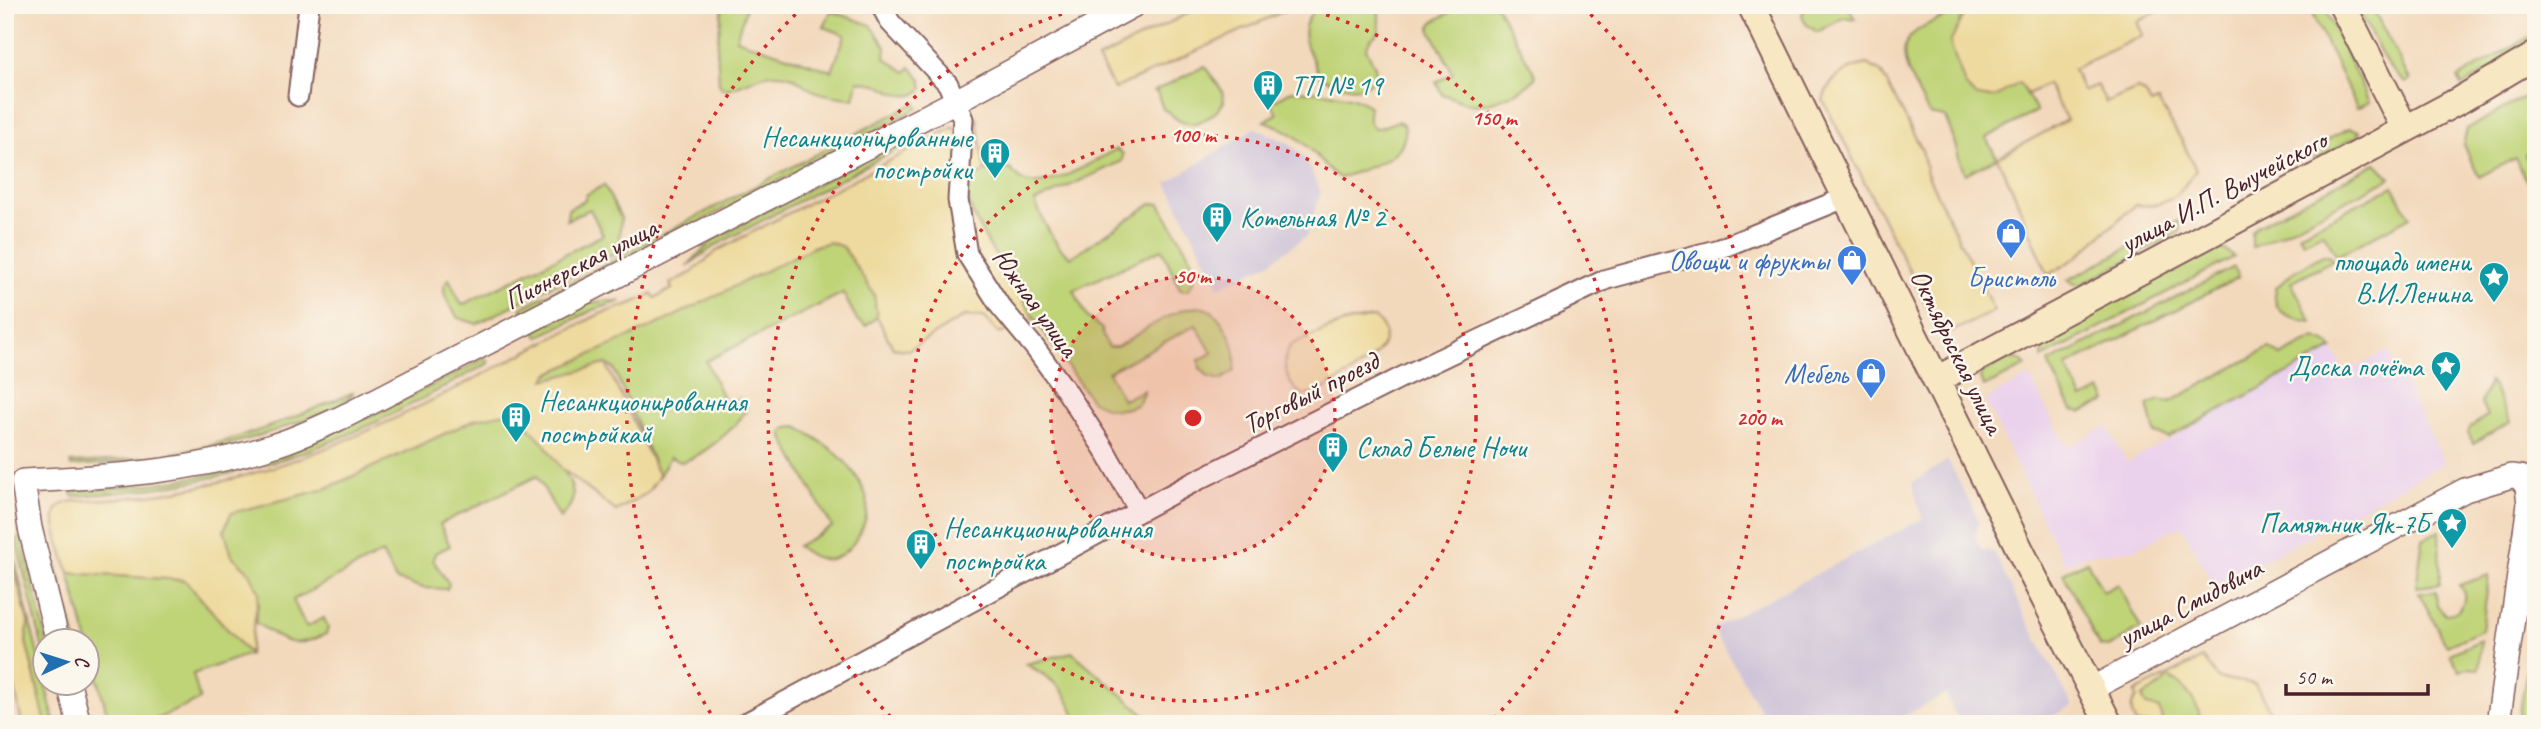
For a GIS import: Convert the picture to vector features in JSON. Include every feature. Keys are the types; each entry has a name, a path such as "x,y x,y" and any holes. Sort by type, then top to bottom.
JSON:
{"main road":[{"name":"Октябрьская улица","path":"1751,5 1938,379 2024,558 2109,724"},
{"path":"2342,5 2405,129"},
{"name":"улица И.П. Выучейского","path":"1938,379 2405,129 2536,55"}],"street":[{"path":"298,96 309,5"},
{"name":"Южная улица","path":"881,5 890,22 947,84 963,119 958,200 967,254 1000,306 1062,385 1104,449 1139,512"},
{"name":"Пионерская улица","path":"55,628 30,528 23,481 115,477 214,462 276,445 349,414 956,101 1134,5"},
{"name":"Торговый проезд","path":"744,724 1139,512 1404,376 1607,279 1719,249 1847,197"},
{"name":"улица Смидовича","path":"2091,688 2465,490 2511,476 2520,477 2528,487 2527,516 2498,724"},
{"path":"72,698 79,724"}],"shaded area":[{"path":"1255,128 1288,143 1304,157 1321,192 1306,236 1268,264 1219,287 1167,183"},
{"path":"2333,349 2345,372 2388,351 2445,463 2215,587 2181,525 2135,549 2085,555 2065,565 1985,400 2029,376 2067,447 2107,426 2127,463"},
{"path":"1948,460 1979,521 1975,536 1977,543 1982,550 1994,552 2073,706 2036,724 1960,724 1946,694 1889,724 1768,724 1713,628 1922,519 1912,483"}],"green space":[{"path":"723,5 747,5 736,39 832,71 845,35 824,27 831,11 871,25 886,47 885,58 906,72 911,67 921,79 923,88 918,93 906,96 876,84 858,81 854,99 817,92 792,77 769,74 737,87 723,89 719,84 717,46"},
{"path":"1319,5 1379,5 1379,32 1370,40 1366,49 1375,67 1376,77 1370,83 1350,87 1320,77 1307,47 1304,31 1311,14"},
{"path":"1461,5 1496,5 1536,76 1532,82 1506,97 1486,103 1467,103 1442,94 1436,82 1453,73 1430,29 1432,23"},
{"path":"1805,5 1848,5 1855,19 1845,17 1817,32 1806,24 1802,15"},
{"path":"2308,5 2323,5 2369,102 2357,108"},
{"path":"2356,5 2371,5 2410,80 2405,83 2387,65"},
{"path":"1967,9 1959,23 2020,83 2037,111 1986,138 1997,158 1965,174 1945,117 1929,114 1908,72 1904,57 1905,45 1911,35 1942,18"},
{"path":"2536,33 2536,43 2462,86 2458,78"},
{"path":"1205,66 1222,91 1224,102 1204,120 1184,123 1163,109 1157,92 1154,91"},
{"path":"1293,90 1333,94 1363,102 1369,107 1369,122 1374,128 1398,121 1404,124 1405,136 1401,146 1383,161 1340,178 1296,136 1264,121 1277,114 1271,102"},
{"path":"2532,93 2536,101 2525,109 2536,134 2536,148 2525,155 2536,174 2536,197 2515,158 2479,177 2463,145 2467,129"},
{"path":"915,103 918,108 524,313 521,308"},
{"path":"926,126 929,132 716,245 687,266 713,240"},
{"path":"2349,128 2360,131 2356,137 2316,159 2302,154"},
{"path":"1116,149 1123,154 1122,161 1035,202 1050,233 1071,257 1153,203 1160,204 1191,258 1194,280 1188,290 1180,289 1162,249 1074,290 1087,317 1102,329 1109,347 1117,347 1174,313 1197,307 1207,309 1218,317 1229,334 1236,360 1234,371 1221,380 1209,377 1200,368 1199,360 1212,353 1196,325 1108,372 1123,400 1144,390 1138,404 1119,409 1108,408 1091,400 1040,326 978,224 968,199 967,184 980,173 1010,169 1023,181 1033,183 1057,179"},
{"path":"2376,163 2391,178 2252,248 2252,232 2257,226"},
{"path":"604,185 621,218 618,251 477,324 458,318 444,293 445,283 449,279 462,305 603,235 590,209 567,220 568,209"},
{"path":"2393,186 2410,217 2337,256 2323,232 2303,242 2299,234"},
{"path":"2178,221 2180,232 2083,284 2068,280"},
{"path":"830,242 843,246 874,294 877,317 866,326 857,320 843,293 706,361 723,398 727,402 742,399 746,410 727,433 699,454 681,462 670,457 659,476 614,369 606,364 544,381 548,374 815,246"},
{"path":"2224,249 2234,257 2042,358 2043,335 2209,250"},
{"path":"2323,255 2328,255 2333,260 2291,282 2312,322 2284,314 2276,304 2276,288 2293,272"},
{"path":"2234,267 2239,277 2066,366 2083,399 2101,390 2107,401 2083,412 2072,410 2048,363"},
{"path":"621,301 593,310 538,337 535,331 590,303"},
{"path":"2315,338 2333,349 2168,438 2155,433 2148,405 2159,400 2170,402 2269,348 2281,356"},
{"path":"486,358 489,363 414,403 356,431 273,462 174,485 73,496 72,491 136,486 200,476 274,456 366,418"},
{"path":"2009,358 2020,360 2026,366 1984,387 1981,373"},
{"path":"2490,381 2511,422 2473,443 2468,432 2470,427 2487,416 2481,402"},
{"path":"354,392 337,406 324,412 217,448 132,462 71,466 70,463 150,457 218,443 277,424"},
{"path":"505,412 524,423 538,436 568,478 573,499 560,518 537,476 440,524 450,546 435,553 433,560 449,584 447,589 424,588 396,580 382,553 293,600 306,627 324,618 328,628 326,634 304,642 288,642 255,622 258,604 250,573 232,556 224,530 231,513 325,489 476,419"},
{"path":"797,427 837,454 853,471 865,493 865,522 855,541 840,555 827,560 809,554 797,546 832,527 783,438 783,431"},
{"path":"5,521 32,631 32,667 26,642 28,622 5,535"},
{"path":"47,530 73,628 66,628 41,531"},
{"path":"2439,531 2440,584 2416,587 2423,539"},
{"path":"21,537 44,628 38,628 16,539"},
{"path":"2087,561 2103,592 2118,584 2141,628 2109,647 2099,646 2063,573"},
{"path":"69,573 185,580 249,654 193,674 200,700 145,724 110,724 102,695 102,628 84,628"},
{"path":"2489,575 2482,630 2447,646 2419,593 2436,591 2437,606 2445,614 2451,613 2460,608 2464,600 2459,585"},
{"path":"2533,632 2536,632 2536,724 2518,724"},
{"path":"2481,640 2479,669 2467,668 2460,671 2450,654"},
{"path":"1072,652 1156,724 1077,724 1065,695 1053,681 1026,664"},
{"path":"2167,677 2179,684 2195,703 2200,724 2161,724 2159,709 2146,707 2142,697 2161,685"},
{"path":"40,698 49,698 55,724 46,724"}],"sand":[{"path":"1204,5 1297,5 1114,89 1098,59"},
{"path":"1977,5 2170,5 2137,22 2143,35 2073,69 2083,91 2097,85 2106,103 2137,89 2145,93 2151,104 2158,101 2196,170 2184,187 2171,198 2156,204 2135,205 2077,257 2048,275 1997,158 2067,120 2047,84 2028,94 2019,83 1995,97 1976,97 1965,85 1950,43 1967,9"},
{"path":"1867,64 1881,72 1922,150 1927,174 1994,311 1951,332 1937,326 1823,100 1829,86 1839,75"},
{"path":"977,118 985,172 974,177 969,183 966,195 984,237 1034,318 1000,334 984,317 965,316 908,350 893,348 877,317 874,294 843,247 830,242 815,246 669,319 548,374 545,380 606,364 659,476 647,493 616,511 561,468 543,442 525,423 505,413 476,419 325,489 231,513 224,530 232,556 250,573 259,592 249,654 185,580 69,573 55,520 56,512 63,504 198,487 281,465 328,448 420,406 600,314 652,294 655,298 672,289 670,284 691,273 718,250 954,127 960,134 973,128"},
{"path":"1374,318 1384,329 1384,340 1367,362 1315,394 1305,395 1293,387 1285,365 1288,350 1292,345 1339,325"},
{"path":"5,535 28,622 26,642 32,667 32,698 40,698 46,724 22,724 5,641"},
{"path":"2203,658 2218,678 2255,684 2277,724 2200,724 2195,703 2180,684 2168,677 2142,697 2146,706 2159,709 2161,724 2136,724 2132,710 2137,697 2135,692"}],"place":[{"name":"ТП № 19","path":"1268,112"},
{"name":"Несанкционированные постройки","path":"995,180"},
{"name":"Котельная № 2","path":"1217,244"},
{"name":"Бристоль","path":"2011,260"},
{"name":"Овощи и фрукты","path":"1852,287"},
{"name":"площадь имени В.И.Ленина","path":"2494,304"},
{"name":"Доска почёта","path":"2446,393"},
{"name":"Мебель","path":"1871,400"},
{"name":"Несанкционированная постройкай","path":"516,444"},
{"name":"Склад Белые Ночи","path":"1333,474"},
{"name":"Памятник Як-7Б","path":"2452,550"},
{"name":"Несанкционированная постройка","path":"921,571"}]}
